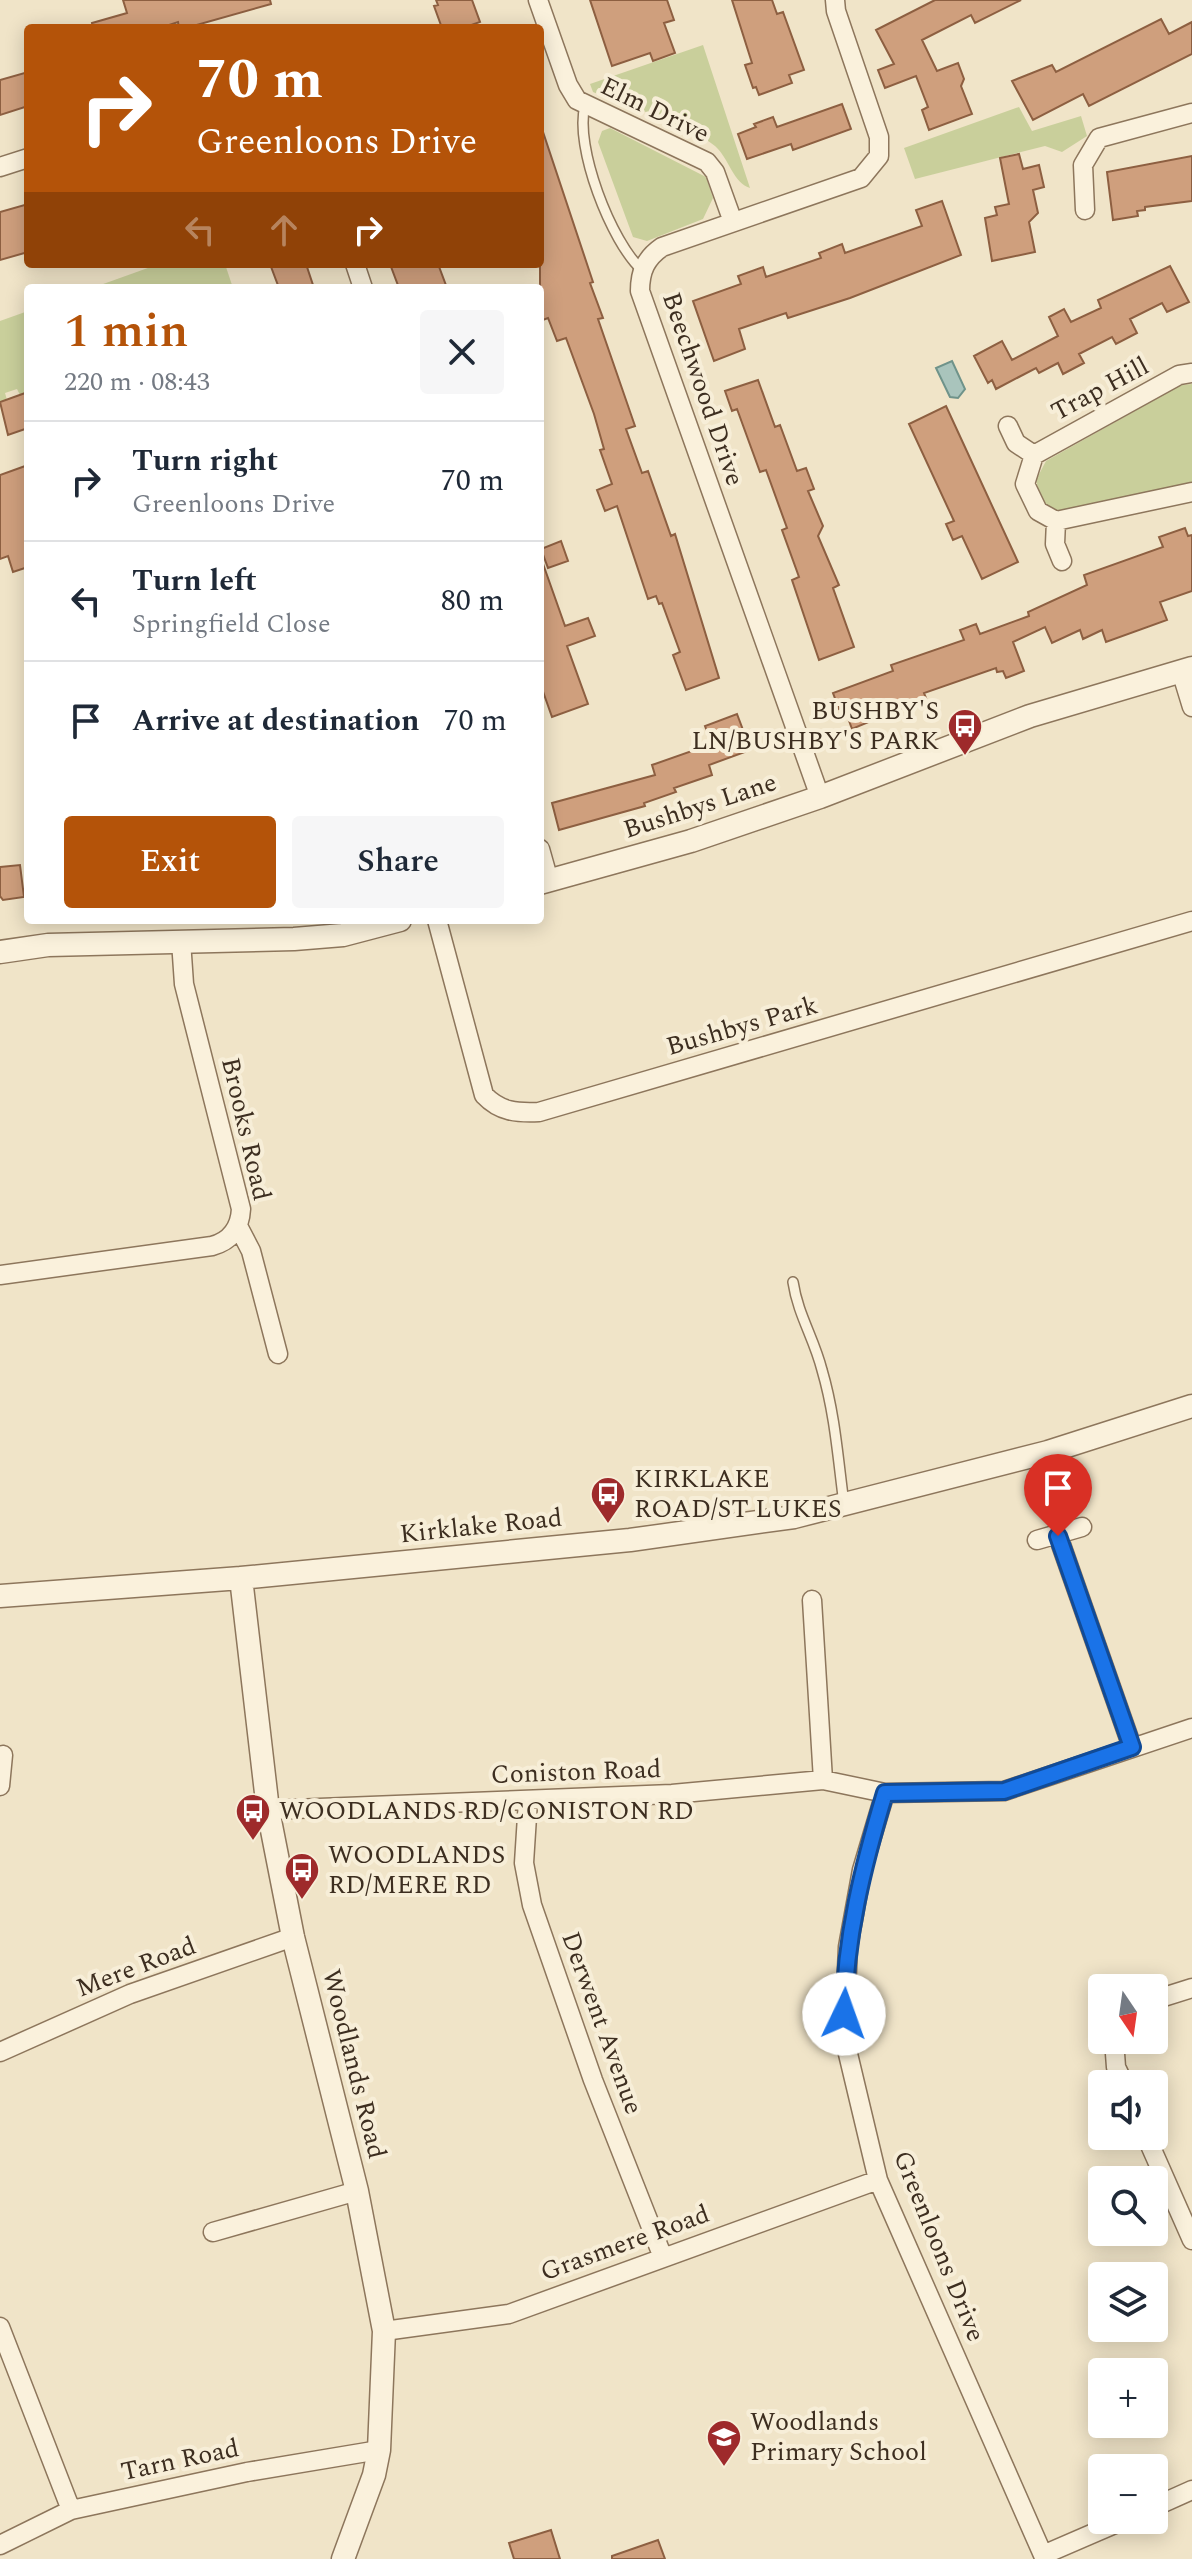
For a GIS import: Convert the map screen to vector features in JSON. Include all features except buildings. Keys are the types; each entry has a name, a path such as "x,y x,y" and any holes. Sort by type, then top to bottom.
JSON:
{"street":[{"name":"Elm Drive","path":"538,0 568,85 585,106 707,162 715,172 733,222"},
{"name":"Beechwood Drive","path":"820,797 640,291 642,270 662,247 861,178 879,156 879,137 835,0"},
{"path":"1085,210 1083,165 1099,138 1192,113"},
{"path":"0,167 24,159"},
{"name":"Trap Hill","path":"1056,521 1038,511 1027,494 1025,473 1034,455 1179,375 1192,373"},
{"name":"Trap Hill","path":"1008,426 1016,443 1034,455"},
{"path":"1062,561 1055,544 1056,521 1192,492"},
{"path":"1187,669 1192,707"},
{"name":"Bushbys Lane","path":"545,882 691,841 820,797 1030,716 1187,669"},
{"name":"Bushbys Park","path":"438,924 484,1095 493,1105 515,1113 539,1112 1192,921"},
{"path":"0,952 48,945 343,935 385,924"},
{"name":"Brooks Road","path":"0,1275 212,1246 228,1239 238,1226 241,1209 184,984 181,941"},
{"path":"238,1226 251,1251 278,1354"},
{"name":"Kirklake Road","path":"0,1596 241,1578 630,1540 794,1517 1048,1452 1192,1406"},
{"path":"1037,1540 1082,1527"},
{"path":"1058,1536 1132,1747"},
{"name":"Woodlands Road","path":"241,1578 268,1810 293,1937 357,2191 384,2331 379,2450 369,2489 343,2559"},
{"path":"812,1600 823,1780"},
{"path":"885,1793 1004,1791 1192,1728"},
{"path":"0,1786 3,1755"},
{"name":"Coniston Road","path":"268,1810 672,1794 823,1780 885,1793"},
{"name":"Greenloons Drive","path":"885,1793 862,1870 848,1947 844,1992 844,2037 878,2180 1043,2555 1092,2534"},
{"name":"Derwent Avenue","path":"528,1801 524,1863 532,1905 593,2080 662,2255"},
{"name":"Mere Road","path":"0,2052 130,1994 293,1937"},
{"path":"1168,1996 1192,1988"},
{"path":"1152,2150 1192,2240"},
{"name":"Grasmere Road","path":"384,2331 509,2314 662,2255 878,2180"},
{"path":"213,2232 357,2191"},
{"path":"0,2327 71,2510"},
{"name":"Tarn Road","path":"0,2545 71,2510 247,2472 379,2450"},
{"path":"1168,2501 1192,2490"}],"lane":[{"path":"585,106 581,132 617,239 642,270"},
{"path":"793,1282 798,1311 821,1364 830,1399 844,1504"}],"green space":[{"path":"703,45 750,188 739,181 720,151 704,138 593,92 590,84"},
{"path":"1019,107 1032,131 1081,116 1087,136 1062,152 1045,146 915,179 904,148"},
{"path":"610,128 706,177 713,198 703,219 647,241 633,237 598,142 602,131"},
{"path":"148,268 226,268 232,284 103,284"},
{"path":"24,312 24,394 20,395 17,389 5,393 7,400 0,402 0,321"},
{"path":"1192,384 1192,483 1060,513 1041,501 1036,480 1046,461 1181,385"}],"water":[{"path":"952,361 965,389 958,398 950,397 936,368"}],"place":[{"name":"BUSHBY'S LN/BUSHBY'S PARK","path":"965,757"},
{"name":"KIRKLAKE ROAD/ST LUKES","path":"608,1525"},
{"name":"WOODLANDS RD/CONISTON RD","path":"253,1842"},
{"name":"WOODLANDS RD/MERE RD","path":"302,1901"},
{"name":"Woodlands Primary School","path":"724,2468"}],"route":[{"path":"844,2014 848,1947 862,1870 885,1793 1004,1791 1132,1747 1107,1666 1058,1536"}]}
